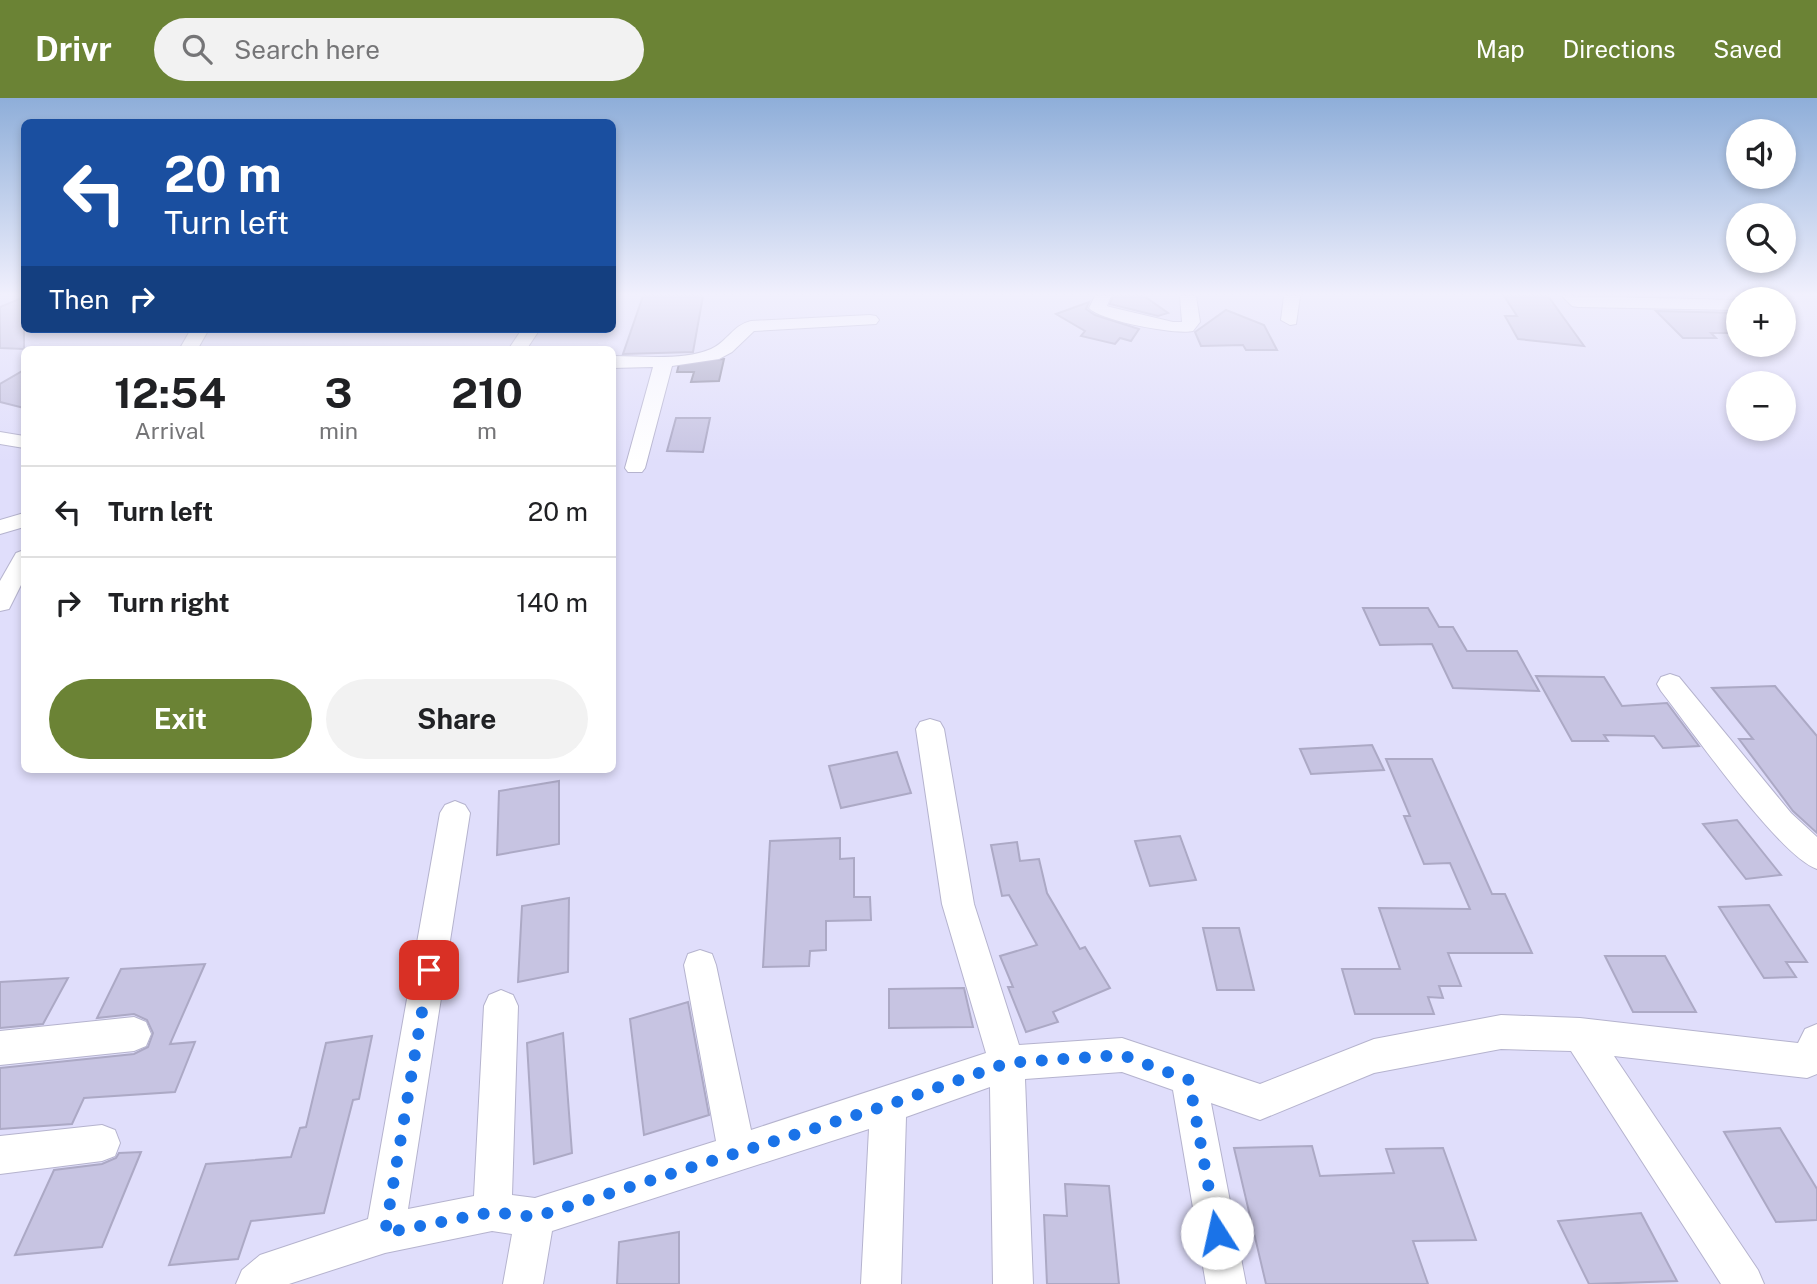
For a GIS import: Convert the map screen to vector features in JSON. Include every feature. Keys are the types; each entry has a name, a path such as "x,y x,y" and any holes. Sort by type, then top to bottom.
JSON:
{"street":[{"path":"616,362 706,356 718,351"},
{"path":"635,468 663,360"},
{"path":"0,438 21,442"},
{"path":"0,527 21,521"},
{"path":"0,603 21,564"},
{"path":"1670,684 1781,822 1817,856"},
{"path":"930,729 958,904 1007,1063 1013,1284"},
{"path":"385,1233 456,813"},
{"path":"700,965 737,1152"},
{"path":"492,1212 501,1006"},
{"path":"256,1284 274,1269 385,1233 492,1212 535,1217 888,1105 1007,1063 1122,1055 1259,1102 1374,1056 1501,1032 1580,1035 1814,1058"},
{"path":"0,1048 134,1034"},
{"path":"1580,1035 1744,1284"},
{"path":"1189,1080 1226,1284"},
{"path":"881,1284 888,1105"},
{"path":"0,1155 102,1143"},
{"path":"523,1284 535,1217"}],"water":[{"path":"724,359 719,381 691,382 694,372 677,372 680,360"}],"building":[{"path":"624,351 693,351 693,352 623,354"},
{"path":"21,372 21,407 0,402 0,384"},
{"path":"676,418 710,418 703,452 667,451"},
{"path":"1363,608 1428,608 1439,627 1453,627 1467,651 1517,651 1539,691 1453,688 1432,644 1380,645"},
{"path":"1536,676 1604,677 1622,706 1667,703 1699,746 1663,748 1654,736 1604,735 1608,741 1572,741"},
{"path":"1775,686 1817,736 1817,833 1793,811 1739,739 1753,739 1712,688"},
{"path":"1372,745 1384,770 1311,774 1300,749"},
{"path":"897,752 911,793 841,808 829,766"},
{"path":"1386,759 1432,759 1492,894 1505,894 1532,953 1448,953 1461,986 1439,986 1443,998 1428,997 1434,1014 1355,1014 1342,969 1400,969 1379,908 1470,909 1450,863 1424,864 1404,816 1410,816"},
{"path":"559,781 559,844 497,855 499,791"},
{"path":"1737,820 1781,875 1746,879 1703,824"},
{"path":"1180,836 1196,880 1150,886 1135,841"},
{"path":"840,838 840,859 854,858 854,897 870,897 871,920 826,921 826,950 810,951 809,966 763,967 770,841"},
{"path":"1017,842 1020,861 1039,859 1047,893 1080,949 1085,947 1110,988 1053,1012 1058,1022 1026,1032 1008,987 1013,987 1000,956 1037,945 1009,895 1002,896 991,845"},
{"path":"569,898 568,972 518,982 522,906"},
{"path":"1769,905 1807,962 1786,962 1796,977 1764,978 1719,907"},
{"path":"1203,928 1239,928 1254,990 1217,990"},
{"path":"1605,956 1665,956 1696,1012 1633,1012"},
{"path":"205,964 170,1044 195,1042 175,1092 84,1098 72,1124 0,1129 0,1068 134,1054 148,1047 153,1033 147,1020 134,1014 97,1018 121,969"},
{"path":"68,978 43,1024 0,1028 0,982"},
{"path":"964,988 973,1027 889,1028 889,989"},
{"path":"688,1002 709,1115 644,1135 630,1019"},
{"path":"563,1033 572,1153 534,1164 527,1043"},
{"path":"372,1036 359,1099 353,1100 324,1213 251,1221 238,1259 169,1265 206,1164 291,1157 300,1128 306,1127 326,1043"},
{"path":"1780,1128 1817,1189 1817,1220 1776,1222 1724,1132"},
{"path":"1312,1146 1320,1176 1394,1173 1386,1149 1443,1148 1476,1240 1413,1241 1428,1284 1266,1284 1234,1148"},
{"path":"141,1152 102,1247 15,1255 54,1170 102,1164 116,1158 119,1153"},
{"path":"1065,1184 1109,1186 1119,1284 1047,1284 1044,1215 1067,1216"},
{"path":"1641,1213 1677,1281 1589,1284 1558,1221"},
{"path":"679,1232 679,1284 617,1284 619,1242"}],"route":[{"path":"429,970 385,1233 492,1212 535,1217 888,1105 1007,1063 1122,1055 1189,1080 1217,1233"}]}
